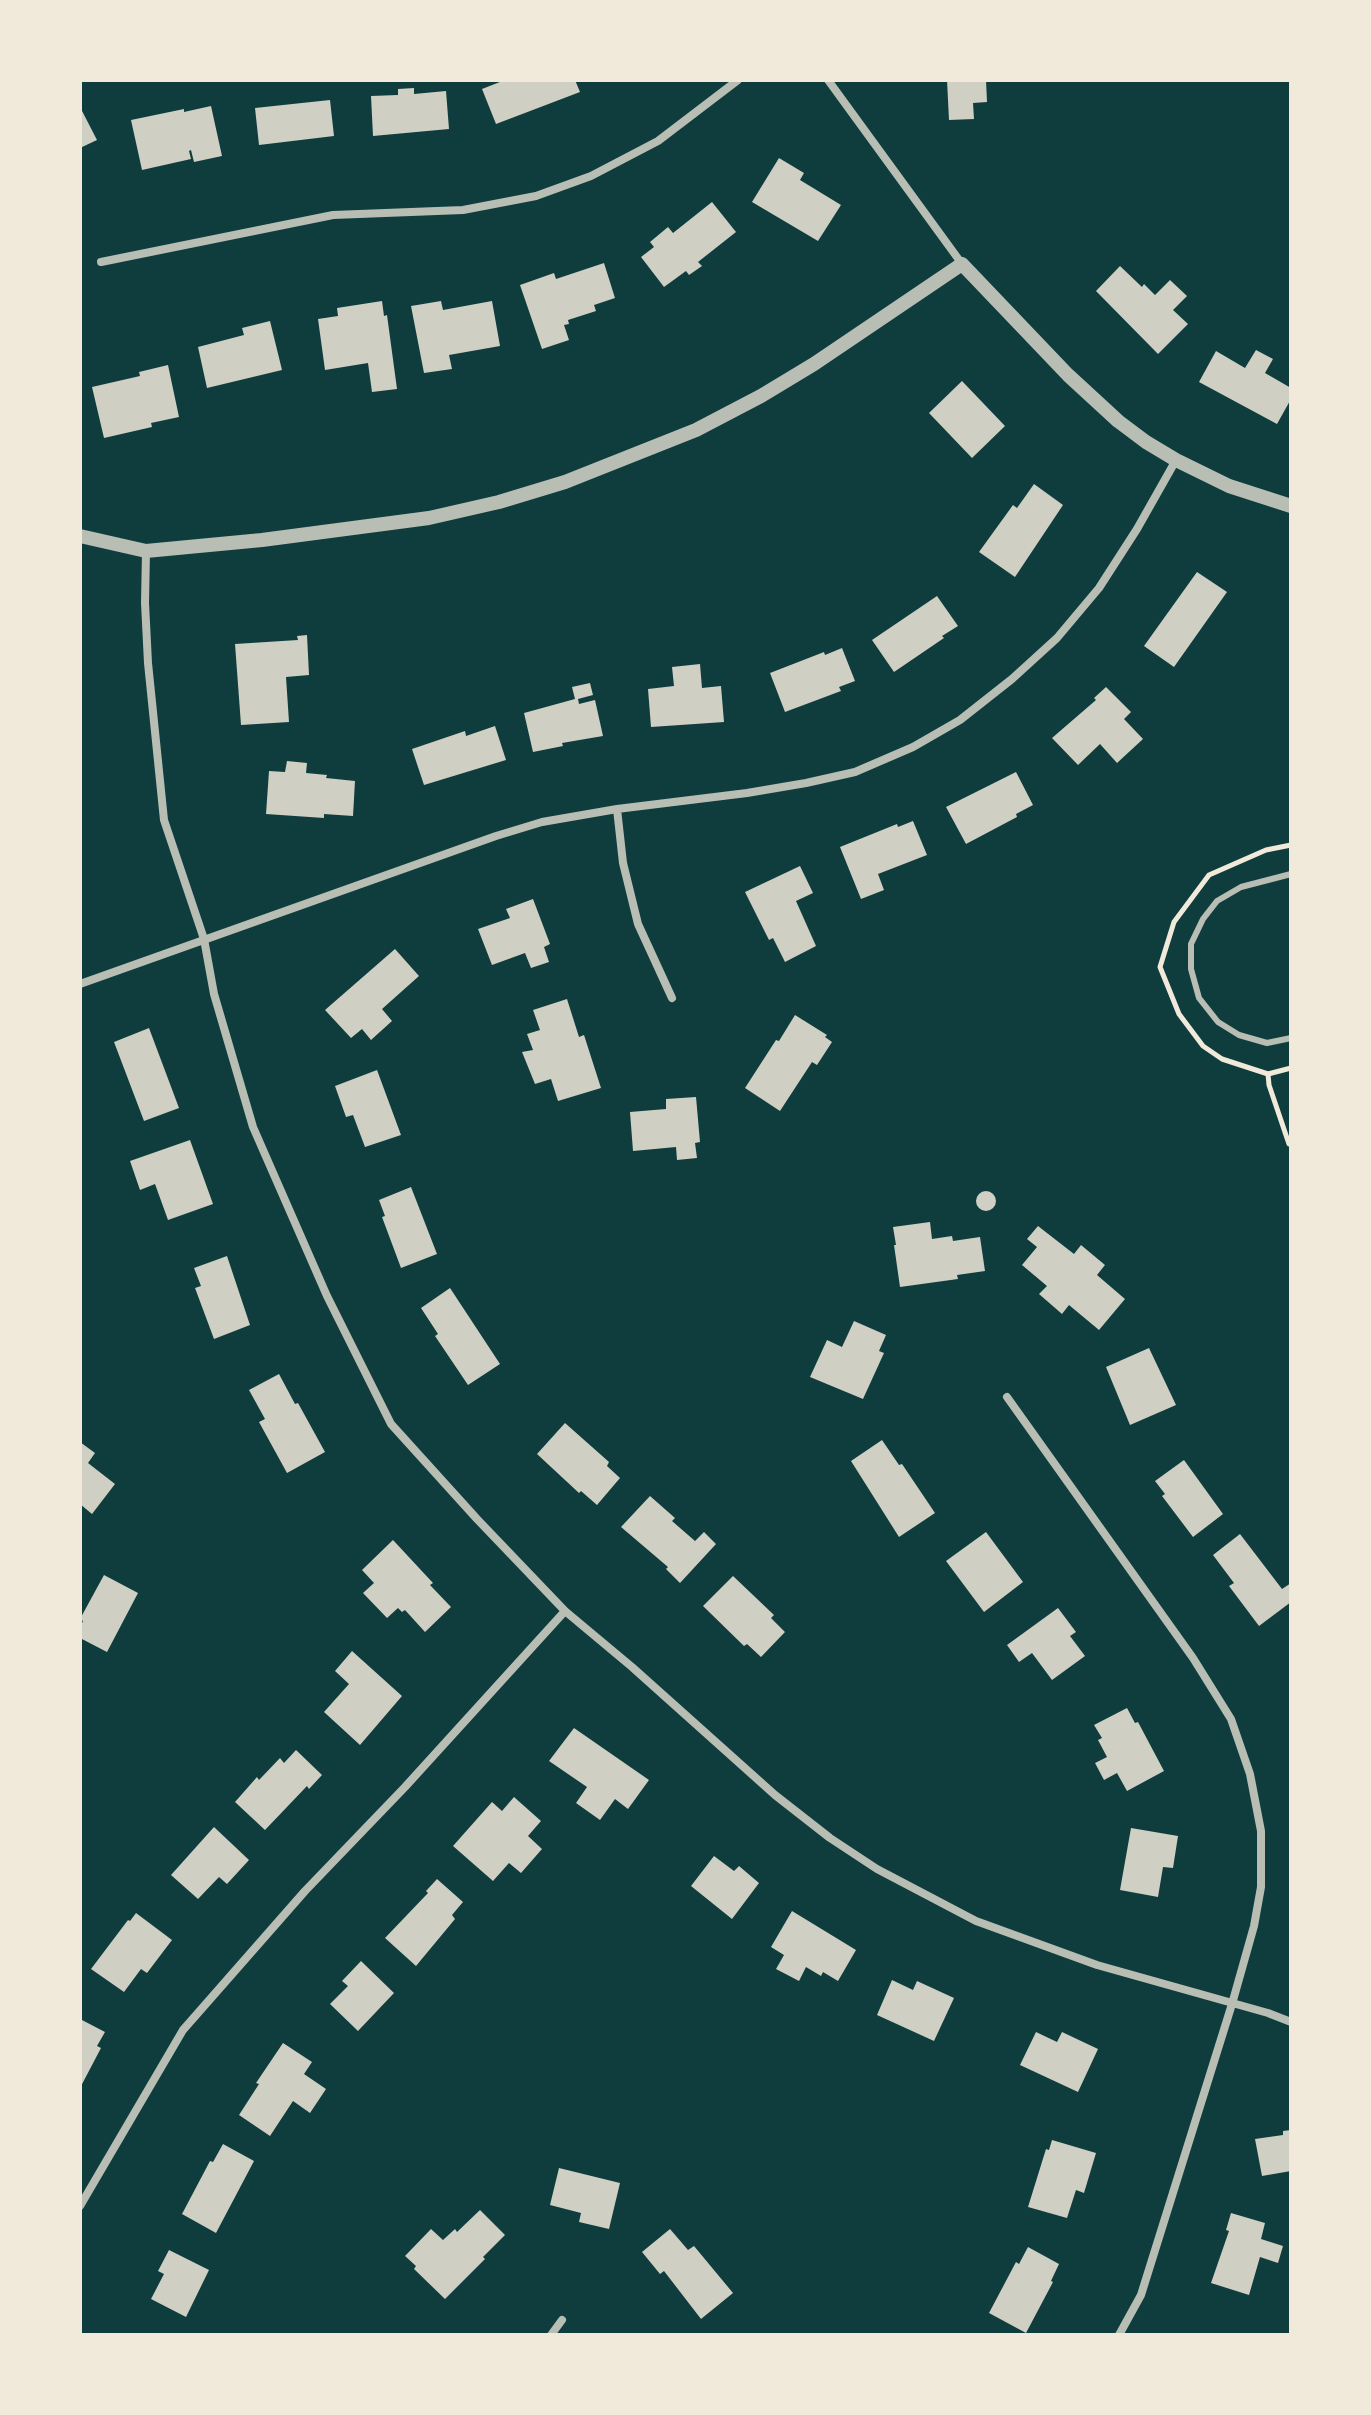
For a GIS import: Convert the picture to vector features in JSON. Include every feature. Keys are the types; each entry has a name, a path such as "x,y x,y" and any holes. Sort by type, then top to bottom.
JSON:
{"street":[{"path":"101,262 333,215 463,210 536,196 591,176 658,141 738,80"},
{"path":"828,80 962,264 1088,394 1118,421 1176,460 1229,486 1291,506"},
{"path":"80,536 146,551 262,540 429,518 499,502 565,482 696,430 761,396 828,356 962,264"},
{"path":"80,984 542,822 747,793 855,772 913,747 960,720 1057,638 1099,588 1176,460"},
{"path":"146,551 148,663 164,820 204,939 214,994 253,1127 327,1296 391,1424 565,1611 775,1795 830,1838 877,1869 976,1921 1097,1965 1291,2022"},
{"path":"617,809 623,863 638,924 672,998"},
{"path":"1007,1397 1193,1658 1231,1719 1250,1774 1261,1831 1261,1887 1254,1926 1141,2295 1119,2335"},
{"path":"80,2206 183,2030 305,1891 405,1787 565,1611"},
{"path":"551,2335 562,2320"}],"lane":[{"path":"1291,874 1241,887 1217,901 1203,919 1191,944 1191,969 1199,998 1218,1022 1239,1035 1267,1043 1291,1038"}],"path":[{"path":"1291,845 1266,850 1209,875 1174,922 1160,967 1179,1014 1203,1046 1222,1059 1268,1074 1291,1068"},
{"path":"1268,1074 1290,1146"}],"building":[{"path":"505,80 575,80 580,92 496,124 482,89"},
{"path":"947,80 986,80 987,102 973,103 974,119 949,120"},
{"path":"414,88 414,94 446,91 449,129 373,136 371,96 398,95 398,89"},
{"path":"330,100 334,136 259,145 255,108"},
{"path":"211,106 222,156 194,162 191,150 191,159 142,170 131,120"},
{"path":"80,107 97,140 80,148"},
{"path":"779,158 804,173 800,180 841,205 818,241 752,202"},
{"path":"712,202 736,232 698,262 702,266 689,275 686,271 664,287 641,257 654,247 650,242 668,227 673,233"},
{"path":"604,263 615,298 594,305 596,311 568,320 569,324 564,325 569,340 542,349 520,285 554,273 556,279"},
{"path":"1120,266 1155,295 1170,280 1187,296 1173,310 1188,324 1158,354 1096,291"},
{"path":"382,301 384,316 387,315 397,389 372,392 368,363 325,370 318,319 338,316 337,308"},
{"path":"441,301 443,310 492,301 500,346 449,355 452,369 424,373 411,306"},
{"path":"270,321 282,370 207,388 198,347 244,335 242,328"},
{"path":"1256,350 1273,359 1265,373 1291,388 1291,399 1277,424 1199,382 1216,351 1245,368"},
{"path":"168,365 179,417 104,438 92,387 140,376 139,372"},
{"path":"962,381 1005,426 972,458 929,413"},
{"path":"1034,484 1063,505 1015,577 979,552 1013,505 1017,508"},
{"path":"1197,572 1227,592 1174,667 1144,646"},
{"path":"937,596 958,626 894,672 872,640"},
{"path":"307,635 309,675 286,677 289,722 241,725 235,644 298,640 297,636"},
{"path":"842,648 855,681 839,687 841,691 785,712 770,673"},
{"path":"700,664 702,688 721,686 724,722 651,727 648,689 674,686 672,667"},
{"path":"590,683 593,695 578,699 579,704 595,700 603,736 533,752 524,713 575,699 572,687"},
{"path":"1106,687 1131,712 1124,719 1143,739 1117,763 1100,744 1078,765 1052,738 1096,700 1094,698"},
{"path":"495,726 506,760 424,785 412,749 465,731 466,736"},
{"path":"287,761 307,763 306,773 355,781 353,816 324,814 324,818 266,814 269,771 285,772"},
{"path":"1016,772 1033,805 966,844 946,807"},
{"path":"913,821 927,855 878,874 884,890 861,899 840,847 897,824 898,827"},
{"path":"800,866 813,893 796,901 816,946 785,962 773,938 769,940 745,892"},
{"path":"533,899 550,944 544,947 549,962 531,968 525,953 492,965 478,929 510,918 506,909"},
{"path":"395,949 419,976 382,1009 392,1021 371,1040 362,1029 351,1038 325,1010"},
{"path":"567,999 579,1037 584,1035 601,1088 558,1101 551,1079 535,1084 522,1052 533,1050 527,1034 540,1030 533,1010"},
{"path":"795,1015 827,1035 825,1037 832,1042 817,1065 812,1062 780,1111 745,1088"},
{"path":"149,1028 179,1108 144,1121 114,1042"},
{"path":"377,1070 401,1135 365,1147 353,1115 346,1117 335,1086"},
{"path":"696,1097 700,1142 695,1143 697,1158 677,1160 676,1147 633,1151 630,1112 666,1109 666,1099"},
{"path":"190,1140 213,1204 168,1220 155,1184 140,1190 130,1161"},
{"path":"411,1187 437,1254 401,1268 379,1200"},
{"path":"982,1191 990,1191 996,1201 990,1211 982,1211 976,1205 976,1197"},
{"path":"930,1222 932,1239 952,1236 953,1241 980,1237 985,1271 957,1275 958,1279 900,1287 893,1227"},
{"path":"1038,1226 1074,1254 1081,1245 1105,1265 1097,1275 1125,1299 1099,1330 1069,1305 1062,1314 1039,1294 1047,1286 1022,1265 1037,1247 1027,1239"},
{"path":"227,1256 250,1325 214,1339 195,1288 201,1286 194,1268"},
{"path":"450,1288 500,1364 468,1385 435,1336 438,1334 421,1308"},
{"path":"854,1321 886,1335 879,1351 884,1353 863,1399 810,1377 827,1340 842,1347"},
{"path":"1149,1348 1176,1405 1130,1425 1106,1367"},
{"path":"279,1374 325,1452 287,1473 259,1422 265,1419 249,1390"},
{"path":"565,1423 609,1462 607,1466 620,1478 597,1505 581,1491 579,1493 537,1454"},
{"path":"882,1440 935,1513 899,1537 851,1461"},
{"path":"80,1442 95,1453 88,1463 115,1484 92,1514 80,1504"},
{"path":"1184,1460 1223,1514 1193,1537 1162,1496 1165,1494 1155,1481"},
{"path":"650,1496 695,1541 704,1532 716,1544 680,1583 666,1569 668,1567 621,1527"},
{"path":"986,1532 1023,1582 984,1612 946,1561"},
{"path":"1240,1534 1282,1589 1291,1583 1291,1602 1259,1626 1229,1586 1234,1583 1213,1555"},
{"path":"393,1540 451,1607 425,1632 405,1610 402,1612 398,1608 387,1618 363,1593 374,1583 362,1570"},
{"path":"104,1575 138,1593 107,1652 80,1638 83,1621 80,1619"},
{"path":"733,1576 774,1615 771,1618 785,1632 761,1657 747,1644 744,1646 703,1606"},
{"path":"1058,1608 1076,1632 1070,1636 1085,1656 1052,1680 1032,1653 1019,1662 1007,1645"},
{"path":"352,1651 402,1696 360,1745 324,1712 349,1684 335,1671"},
{"path":"1127,1708 1164,1771 1127,1791 1117,1773 1104,1780 1095,1763 1107,1757 1098,1740 1102,1738 1094,1725"},
{"path":"574,1728 649,1780 628,1809 615,1799 600,1820 576,1803 587,1787 549,1761"},
{"path":"296,1750 322,1775 309,1789 307,1786 265,1830 235,1802 257,1777 259,1780 280,1758 284,1763"},
{"path":"514,1797 541,1821 528,1836 542,1849 521,1873 509,1863 493,1881 453,1846 492,1802 502,1811"},
{"path":"214,1827 249,1860 227,1884 219,1877 198,1899 171,1875"},
{"path":"1131,1828 1178,1836 1173,1868 1163,1867 1158,1897 1120,1890"},
{"path":"714,1856 734,1871 739,1866 759,1883 732,1919 691,1886"},
{"path":"437,1879 463,1902 452,1915 455,1919 416,1966 385,1938 428,1893 426,1891"},
{"path":"792,1911 856,1950 838,1981 806,1967 799,1981 776,1969 784,1955 771,1947"},
{"path":"136,1913 172,1940 147,1973 141,1969 124,1992 91,1969"},
{"path":"361,1961 394,1993 358,2031 330,2004 348,1986 342,1981"},
{"path":"892,1980 913,1990 917,1981 954,1998 934,2041 877,2015"},
{"path":"80,2019 105,2032 97,2046 101,2048 80,2088"},
{"path":"1036,2032 1057,2042 1062,2032 1098,2049 1078,2092 1020,2065"},
{"path":"283,2043 312,2062 304,2074 326,2089 310,2113 293,2101 270,2136 239,2115"},
{"path":"1291,2130 1291,2171 1262,2176 1255,2139 1283,2135 1283,2131"},
{"path":"1052,2140 1096,2153 1084,2193 1076,2190 1067,2218 1028,2207 1046,2149 1049,2150"},
{"path":"223,2144 254,2161 216,2233 182,2214 210,2161 213,2162"},
{"path":"559,2168 620,2183 609,2229 579,2222 581,2213 550,2205"},
{"path":"480,2210 505,2235 445,2299 405,2256 431,2229 443,2240 455,2229 457,2232"},
{"path":"1231,2213 1265,2223 1261,2239 1283,2246 1278,2263 1260,2257 1249,2295 1211,2283 1229,2231 1226,2230"},
{"path":"670,2229 688,2250 694,2246 733,2293 701,2319 664,2271 660,2274 642,2252"},
{"path":"1028,2247 1059,2264 1026,2333 989,2313 1016,2262 1019,2264"},
{"path":"169,2250 209,2270 186,2317 151,2299 164,2274 158,2271"}]}
